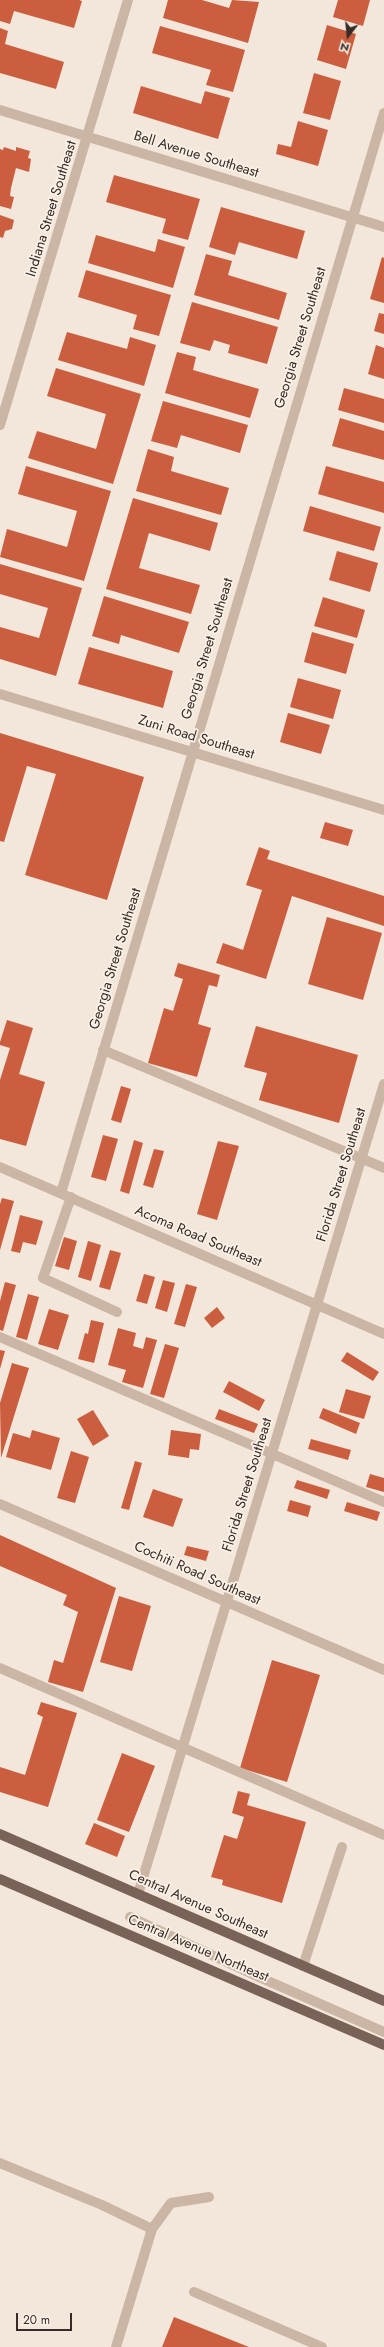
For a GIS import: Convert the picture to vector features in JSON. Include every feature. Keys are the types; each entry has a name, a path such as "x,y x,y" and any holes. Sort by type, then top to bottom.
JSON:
{"main road":[{"name":"Central Avenue Southeast","path":"0,1834 384,2001"},
{"name":"Central Avenue Northeast","path":"0,1879 384,2045"}],"street":[{"name":"Indiana Street Southeast","path":"0,426 128,0"},
{"name":"Bell Avenue Southeast","path":"0,110 384,227"},
{"name":"Georgia Street Southeast","path":"61,1193 384,113"},
{"name":"Zuni Road Southeast","path":"0,694 384,810"},
{"path":"103,1050 384,1168"},
{"name":"Florida Street Southeast","path":"138,1894 384,1084"},
{"name":"Acoma Road Southeast","path":"0,1168 71,1197 384,1334"},
{"path":"71,1197 43,1278 117,1312"},
{"path":"0,1337 384,1502"},
{"name":"Cochiti Road Southeast","path":"0,1504 384,1670"},
{"path":"0,1668 183,1746 384,1835"},
{"path":"303,1966 342,1846"},
{"name":"Central Avenue Northeast","path":"130,1917 259,1977 384,2032"},
{"path":"0,2163 102,2205 152,2229"},
{"path":"116,2347 152,2229 171,2203 209,2197"},
{"path":"194,2292 322,2347"}],"building":[{"path":"0,0 82,1 74,28 14,11 10,24 0,21"},
{"path":"168,0 202,0 229,8 232,0 259,2 248,43 163,18"},
{"path":"338,0 370,0 363,26 333,17"},
{"path":"327,25 356,34 346,69 317,60"},
{"path":"160,26 245,50 233,92 206,85 211,70 152,53"},
{"path":"0,28 8,31 5,44 64,62 56,89 0,73"},
{"path":"314,73 341,81 330,120 303,113"},
{"path":"141,86 201,104 205,91 230,98 218,139 133,113"},
{"path":"298,121 328,130 318,166 276,154 278,144 291,147"},
{"path":"4,147 16,151 16,147 30,151 28,158 31,159 29,172 16,168 10,196 14,197 11,209 0,206 0,149 3,150"},
{"path":"114,175 200,199 188,240 162,233 166,219 106,202"},
{"path":"221,207 305,231 297,259 239,242 235,255 209,247"},
{"path":"0,215 14,220 12,229 5,231 3,238 0,237"},
{"path":"96,235 155,252 158,239 185,247 173,288 88,263"},
{"path":"206,254 232,261 228,275 287,293 279,320 194,295"},
{"path":"382,257 384,258 384,303 370,299"},
{"path":"86,270 171,295 159,336 133,329 137,315 78,297"},
{"path":"192,302 278,327 267,364 228,353 230,345 214,340 210,351 180,343"},
{"path":"379,313 384,314 384,334 374,331"},
{"path":"67,332 127,349 130,337 156,345 144,386 58,360"},
{"path":"376,345 384,348 384,379 368,374"},
{"path":"177,352 196,357 193,370 259,389 250,418 165,393"},
{"path":"56,368 141,394 113,484 28,458 37,431 96,449 106,414 47,396"},
{"path":"344,388 384,399 384,423 338,410"},
{"path":"163,401 248,425 240,453 181,435 177,448 151,441"},
{"path":"340,418 384,431 384,460 332,446"},
{"path":"148,449 174,457 171,471 229,488 221,515 136,491"},
{"path":"26,466 111,491 84,581 0,557 7,529 67,547 77,511 18,494"},
{"path":"326,466 384,482 384,513 318,494"},
{"path":"133,498 218,523 210,551 149,533 139,568 200,585 191,614 106,589"},
{"path":"310,506 381,527 374,551 303,531"},
{"path":"337,551 378,563 370,592 329,580"},
{"path":"0,564 82,588 56,676 0,659 0,627 39,638 48,608 0,594"},
{"path":"104,596 189,622 179,653 121,635 119,644 92,636"},
{"path":"323,597 365,610 357,638 314,626"},
{"path":"312,632 354,644 346,674 304,662"},
{"path":"89,647 173,671 163,708 78,684"},
{"path":"298,678 341,690 333,719 290,707"},
{"path":"288,713 330,725 321,754 280,742"},
{"path":"0,733 144,777 107,900 25,875 56,774 27,766 4,842 0,841"},
{"path":"325,822 353,830 348,846 320,838"},
{"path":"259,847 270,851 267,859 384,896 384,926 292,896 266,979 216,963 223,943 243,950 262,890 246,885"},
{"path":"327,917 382,933 363,1000 308,984"},
{"path":"178,963 220,975 217,987 209,985 198,1024 211,1028 197,1077 148,1063 164,1008 173,1011 183,979 174,976"},
{"path":"7,1020 33,1028 19,1074 45,1082 26,1146 0,1139 0,1080 10,1048 0,1045 0,1042"},
{"path":"256,1026 358,1055 339,1123 259,1100 267,1073 244,1067"},
{"path":"121,1086 131,1089 121,1123 111,1120"},
{"path":"103,1135 118,1139 106,1181 91,1177"},
{"path":"134,1140 143,1143 129,1194 120,1191"},
{"path":"218,1141 239,1146 217,1220 197,1214"},
{"path":"154,1149 164,1151 153,1188 143,1185"},
{"path":"2,1198 14,1201 0,1250 0,1204"},
{"path":"20,1215 43,1221 36,1245 23,1242 20,1253 11,1251"},
{"path":"64,1237 77,1241 69,1270 55,1266"},
{"path":"88,1241 101,1245 91,1281 78,1277"},
{"path":"110,1250 121,1253 110,1290 99,1287"},
{"path":"144,1274 155,1277 147,1304 136,1301"},
{"path":"163,1280 175,1283 167,1312 155,1308"},
{"path":"5,1282 16,1285 3,1331 0,1330 0,1301"},
{"path":"186,1284 197,1287 185,1327 174,1324"},
{"path":"28,1294 39,1297 27,1340 16,1337"},
{"path":"217,1307 225,1318 212,1328 204,1318"},
{"path":"49,1309 69,1315 58,1350 38,1344"},
{"path":"91,1320 104,1323 94,1363 78,1359 85,1333 88,1334"},
{"path":"118,1328 136,1333 133,1346 143,1349 146,1337 157,1340 143,1388 122,1382 126,1370 108,1365"},
{"path":"165,1344 179,1348 164,1398 150,1394"},
{"path":"0,1350 5,1351 0,1369"},
{"path":"347,1352 379,1372 373,1381 341,1361"},
{"path":"12,1363 29,1368 1,1458 0,1403"},
{"path":"229,1381 265,1400 259,1411 223,1392"},
{"path":"346,1389 371,1396 364,1419 339,1412"},
{"path":"323,1408 360,1423 356,1434 319,1418"},
{"path":"219,1409 258,1424 254,1433 215,1419"},
{"path":"93,1410 109,1436 93,1446 77,1419"},
{"path":"32,1430 60,1438 51,1470 6,1457 13,1433 30,1438"},
{"path":"171,1430 201,1434 199,1450 190,1449 189,1458 168,1455"},
{"path":"311,1439 351,1450 348,1460 308,1449"},
{"path":"71,1451 89,1457 75,1503 57,1498"},
{"path":"135,1461 142,1463 129,1510 121,1508"},
{"path":"370,1474 384,1478 384,1492 366,1487"},
{"path":"297,1480 330,1490 327,1499 294,1488"},
{"path":"153,1489 183,1499 173,1527 143,1517"},
{"path":"290,1500 311,1506 308,1517 287,1511"},
{"path":"347,1502 380,1512 377,1521 344,1511"},
{"path":"0,1535 116,1588 83,1692 48,1682 54,1660 63,1663 78,1612 63,1605 67,1595 0,1566"},
{"path":"187,1546 209,1551 206,1561 184,1555"},
{"path":"119,1596 151,1606 132,1671 100,1662"},
{"path":"272,1660 320,1675 287,1782 240,1768"},
{"path":"41,1702 77,1713 48,1807 0,1792 0,1767 25,1775 43,1717 37,1714"},
{"path":"122,1753 155,1766 129,1832 97,1820"},
{"path":"238,1791 250,1794 247,1805 306,1822 282,1903 222,1885 223,1880 211,1877 224,1835 237,1839 244,1817 232,1813"},
{"path":"94,1823 125,1836 117,1857 85,1844"},
{"path":"174,2317 249,2347 162,2347"}]}
